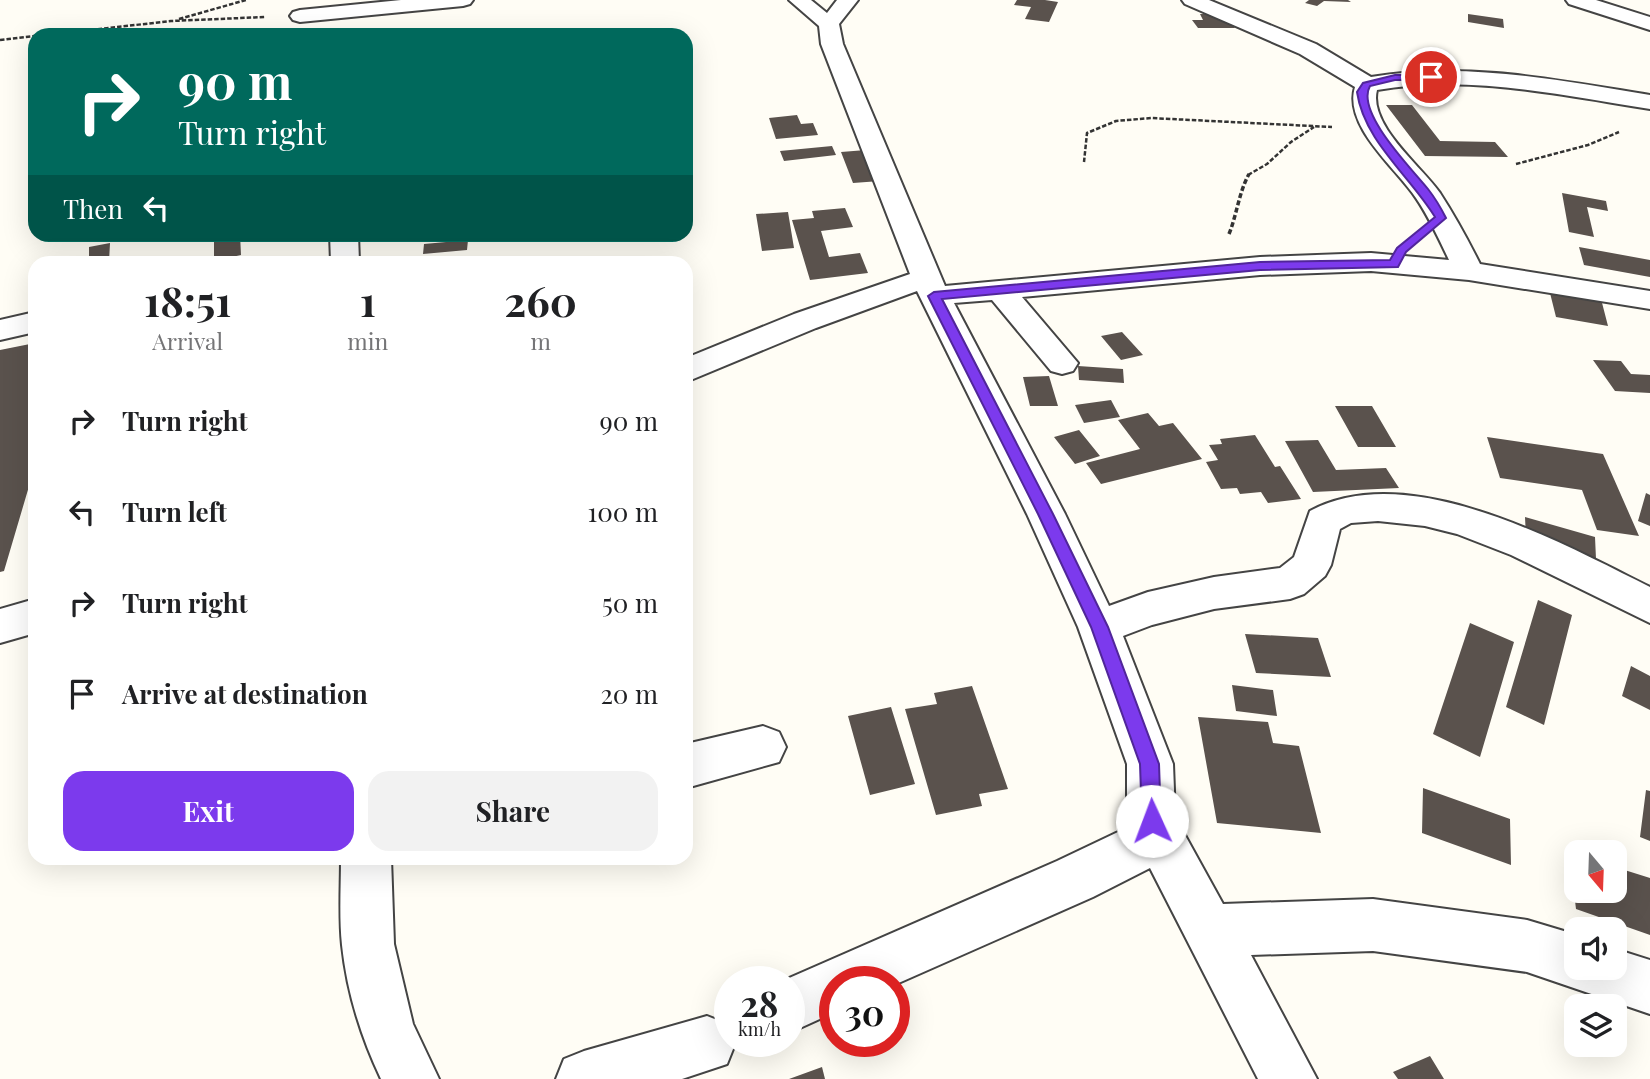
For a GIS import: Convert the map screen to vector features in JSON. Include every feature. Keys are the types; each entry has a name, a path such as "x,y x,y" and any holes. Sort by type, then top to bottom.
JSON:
{"street":[{"path":"308,28 298,8 463,0"},
{"path":"799,0 839,12 832,44 930,287 1046,514 1099,627 1150,764 1152,821 1289,1079"},
{"path":"1192,0 1308,49 1367,85"},
{"path":"1576,0 1650,24"},
{"path":"1394,264 1401,250 1425,229 1427,195 1374,130 1364,105 1362,92 1367,85 1395,77 1500,81 1650,102"},
{"path":"1425,229 1469,271"},
{"path":"693,368 846,304 930,287 1000,289 1260,266 1371,262 1469,271 1650,300"},
{"path":"1000,289 1062,363"},
{"path":"0,330 28,324"},
{"path":"1099,627 1148,609 1214,593 1290,583 1311,565 1323,521 1343,510 1371,506 1409,509 1460,520 1531,546 1650,606"},
{"path":"0,626 28,618"},
{"path":"693,764 763,747"},
{"path":"877,966 1075,879 1135,849 1152,821"},
{"path":"366,865 368,943 387,1031 411,1079"},
{"path":"1209,930 1373,925 1527,946 1564,958"},
{"path":"1627,979 1650,987"},
{"path":"583,1079 704,1052"}],"path":[{"path":"172,21 246,0"},
{"path":"109,28 298,8"},
{"path":"0,40 28,37"},
{"path":"1516,164 1588,145 1619,133 1650,102"},
{"path":"1084,162 1087,133 1116,121 1193,118 1374,130"},
{"path":"1206,271 1228,237 1237,214 1242,186 1249,173 1267,163 1291,142 1316,126"}],"building":[{"path":"1017,0 1058,2 1049,22 1025,19 1031,7 1014,5"},
{"path":"1309,0 1351,2 1324,1 1317,6 1305,3"},
{"path":"1200,14 1225,14 1235,28 1198,28 1192,20 1203,20"},
{"path":"1468,14 1503,19 1504,28 1468,22"},
{"path":"1386,105 1412,105 1440,141 1495,142 1508,157 1425,156"},
{"path":"797,115 801,124 813,123 818,135 776,139 769,118"},
{"path":"832,146 836,155 784,161 780,151"},
{"path":"866,150 880,181 853,183 841,152"},
{"path":"1562,193 1606,201 1608,211 1587,207 1594,237 1569,232"},
{"path":"845,208 853,227 821,231 829,257 860,253 868,273 810,280 792,220 814,218 812,211"},
{"path":"788,212 794,248 762,251 756,214"},
{"path":"214,242 240,242 241,255 214,256"},
{"path":"468,242 467,250 423,254 424,244"},
{"path":"110,243 109,256 89,256 89,247"},
{"path":"1579,247 1650,260 1650,277 1584,265"},
{"path":"1548,285 1600,295 1608,326 1556,317"},
{"path":"1122,332 1143,355 1121,360 1101,336"},
{"path":"28,344 28,490 4,571 0,572 0,350"},
{"path":"1593,360 1621,361 1631,374 1650,375 1650,393 1615,391"},
{"path":"1078,366 1123,369 1124,383 1079,380"},
{"path":"1049,376 1058,406 1030,406 1023,377"},
{"path":"1111,400 1120,417 1084,423 1075,405"},
{"path":"1335,406 1372,406 1396,447 1358,447"},
{"path":"1148,413 1159,426 1173,423 1202,459 1101,484 1086,463 1140,449 1118,420"},
{"path":"1079,430 1100,456 1075,464 1054,437"},
{"path":"1255,435 1275,467 1280,466 1301,499 1268,503 1261,492 1240,494 1237,488 1221,489 1206,462 1218,460 1209,445 1222,444 1220,439"},
{"path":"1487,437 1603,454 1639,536 1597,530 1582,490 1500,478"},
{"path":"1318,440 1336,470 1386,468 1399,488 1313,492 1285,441"},
{"path":"1646,493 1650,495 1650,526 1638,521"},
{"path":"1525,517 1595,537 1596,559 1526,538"},
{"path":"1538,600 1572,615 1544,725 1506,707"},
{"path":"1470,623 1514,642 1480,757 1433,734"},
{"path":"1245,634 1318,638 1331,677 1256,673"},
{"path":"1631,666 1650,676 1650,710 1622,696"},
{"path":"1232,685 1273,690 1277,716 1236,711"},
{"path":"972,686 1008,789 979,794 982,806 936,815 905,709 937,704 934,693"},
{"path":"891,707 915,784 870,795 848,716"},
{"path":"1198,717 1268,722 1273,743 1299,746 1321,833 1217,823"},
{"path":"1423,788 1510,819 1511,865 1422,833"},
{"path":"1646,790 1650,791 1650,841 1640,837"},
{"path":"1628,871 1650,878 1650,935 1627,927 1627,917 1599,917 1576,909 1575,903 1628,903"},
{"path":"1430,1056 1444,1079 1398,1079 1393,1072"},
{"path":"822,1067 825,1079 789,1079"}],"route":[{"path":"1152,821 1150,764 1099,627 1046,514 934,296 1260,266 1371,262 1394,264 1401,250 1426,227 1441,218 1427,195 1374,130 1362,92 1367,85 1395,77 1431,77"}]}
